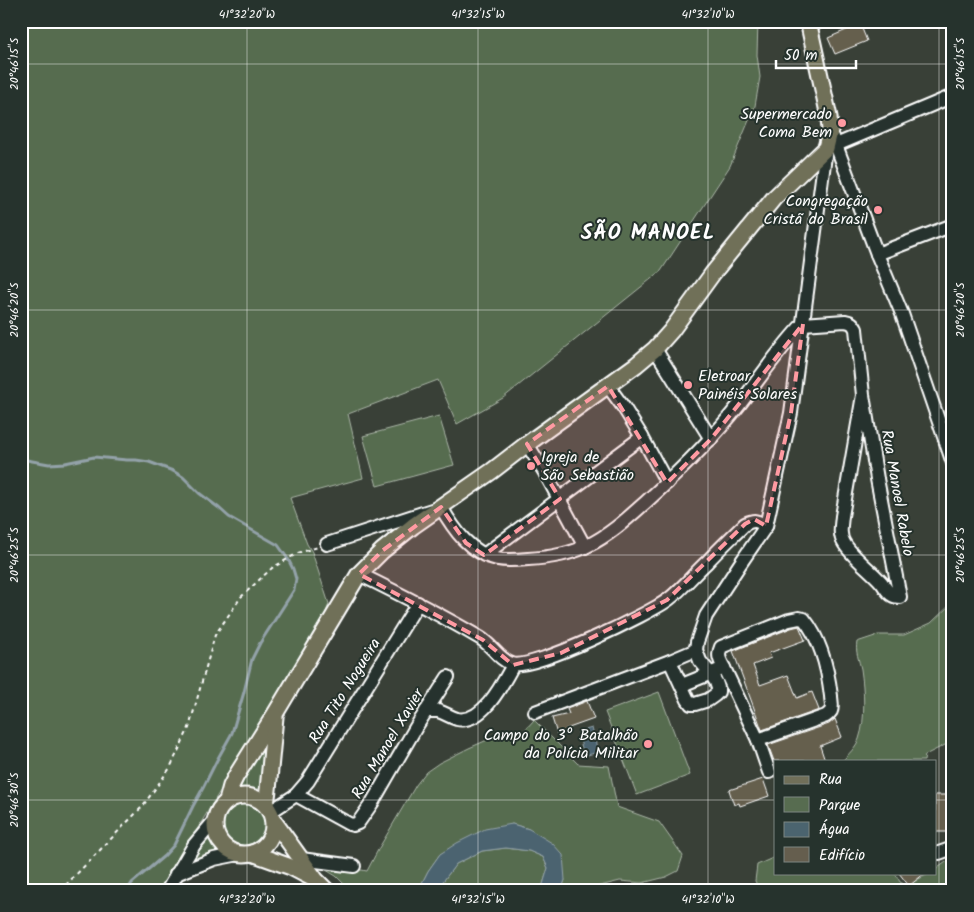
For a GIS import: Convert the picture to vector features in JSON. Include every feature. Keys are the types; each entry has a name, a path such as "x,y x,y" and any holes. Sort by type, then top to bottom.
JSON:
{"main road":[{"path":"227,801 236,776 276,714 359,574 382,551 413,526 492,471 655,349 671,331 713,272 774,198 831,141 813,23"},
{"path":"246,854 266,844 270,838 268,790 276,714"},
{"path":"316,880 291,867 230,851 223,846 215,830 215,820 222,806 235,797 245,796 254,798 270,812 316,880 327,891"}],"street":[{"path":"831,141 953,96"},
{"path":"831,141 902,314 953,463"},
{"path":"670,661 691,704 708,700 718,692 718,688 710,673 700,661 696,650 697,642 706,616 766,526 791,414 831,141"},
{"path":"877,254 953,225"},
{"path":"327,544 440,507 452,527 466,542 484,555 499,559 542,559 585,547 603,537 623,522 667,483 711,439 787,341 803,324 845,321 854,324 863,395"},
{"path":"655,349 711,439"},
{"path":"608,386 642,437 667,483"},
{"name":"Rua Manoel Rabelo","path":"863,395 876,480 900,597 894,597 890,594 876,576 852,554 844,544 841,535 842,516 863,395"},
{"path":"484,555 642,437"},
{"path":"527,444 544,471 585,547"},
{"path":"359,574 418,603 483,640 503,659 513,665 521,665 561,653 649,611 667,600 683,586 745,524 756,521 766,526"},
{"name":"Rua Tito Nogueira","path":"270,812 296,795 308,782 418,603"},
{"path":"758,740 830,714 832,707 824,660 816,639 804,619 789,620 721,647 719,652 719,657 758,740 769,772"},
{"path":"535,712 696,650"},
{"path":"426,711 438,711 457,719 473,716 495,697 513,665"},
{"path":"682,685 724,668"},
{"name":"Rua Manoel Xavier","path":"296,795 346,823 353,825 358,823 448,677"},
{"path":"166,891 194,845 215,820"},
{"path":"939,853 953,848"},
{"path":"176,874 214,859 246,854"},
{"path":"301,859 354,866"}],"path":[{"path":"60,891 142,807 170,768 189,728 214,635 241,597 272,568 298,553 327,544"}],"highlighted area":[{"path":"803,324 791,413 766,526 754,519 745,524 667,600 561,653 513,665 483,640 359,574 382,551 441,507 466,543 484,555 560,499 527,444 608,386 667,483 711,439"}],"green space":[{"path":"21,21 758,21 757,55 760,77 755,106 730,166 661,271 503,398 457,424 438,380 348,414 363,478 290,498 307,544 312,552 329,604 315,641 273,703 160,891 21,891"},
{"path":"439,416 454,465 377,486 363,436"},
{"path":"952,603 953,728 951,742 925,755 924,760 843,760 858,742 863,723 863,686 857,642 878,635 904,635 931,623"},
{"name":"Campo do 3º Batalhão da Polícia Militar","path":"659,692 690,775 637,795 605,712"},
{"path":"534,720 578,764 609,766 617,807 659,822 683,856 678,871 666,877 642,883 620,881 592,888 588,891 561,891 565,880 529,829 512,824 440,854 428,871 418,891 351,891 336,876 326,870 325,866 329,864 367,871 416,785 426,772 439,763 501,734 524,731"},
{"path":"272,725 264,796 251,792 232,795"},
{"path":"244,799 253,801 264,810 269,824 267,833 258,844 244,849 235,847 224,838 219,824 221,815 230,804"},
{"path":"210,833 221,852 186,867 199,851"},
{"path":"506,848 529,851 543,857 548,868 541,891 439,891 441,884 456,864 482,851"},
{"path":"774,857 774,874 896,874 900,882 906,885 929,874 936,874 936,869 953,857 953,891 760,891 755,881 757,865"}],"water":[{"path":"592,728 598,752 584,756 578,732"},
{"path":"512,824 529,829 552,843 563,855 565,880 561,891 541,891 548,868 543,857 529,851 506,848 482,851 456,864 441,884 439,891 418,891 428,871 440,854 485,829"}],"building":[{"path":"859,21 867,41 835,54 828,38 851,28 849,24"},
{"path":"799,626 805,640 769,653 771,658 753,665 760,685 788,675 797,698 812,692 819,710 762,730 733,651"},
{"path":"587,701 594,719 557,734 552,718 569,714 567,709"},
{"path":"835,719 842,737 820,746 825,760 774,761 768,745 829,724"},
{"path":"763,779 769,796 740,806 739,803 734,805 729,790"},
{"path":"936,795 950,795 950,811 953,811 953,832 936,832"},
{"path":"900,874 924,874 909,886"}],"waterway":[{"path":"21,459 49,464 94,457 136,460 149,462 173,471 183,477 199,493 229,517 278,545 288,559 296,579 294,590 252,659 232,733 174,845 132,883 127,891"}],"place":[{"name":"Supermercado Coma Bem","path":"842,123"},
{"name":"Congregação Cristã do Brasil","path":"878,210"},
{"name":"Eletroar Painéis Solares","path":"688,385"},
{"name":"Igreja de São Sebastião","path":"531,466"},
{"name":"Campo do 3º Batalhão da Polícia Militar","path":"648,744"}],"district":[{"name":"SÃO MANOEL","path":"648,233"}]}
